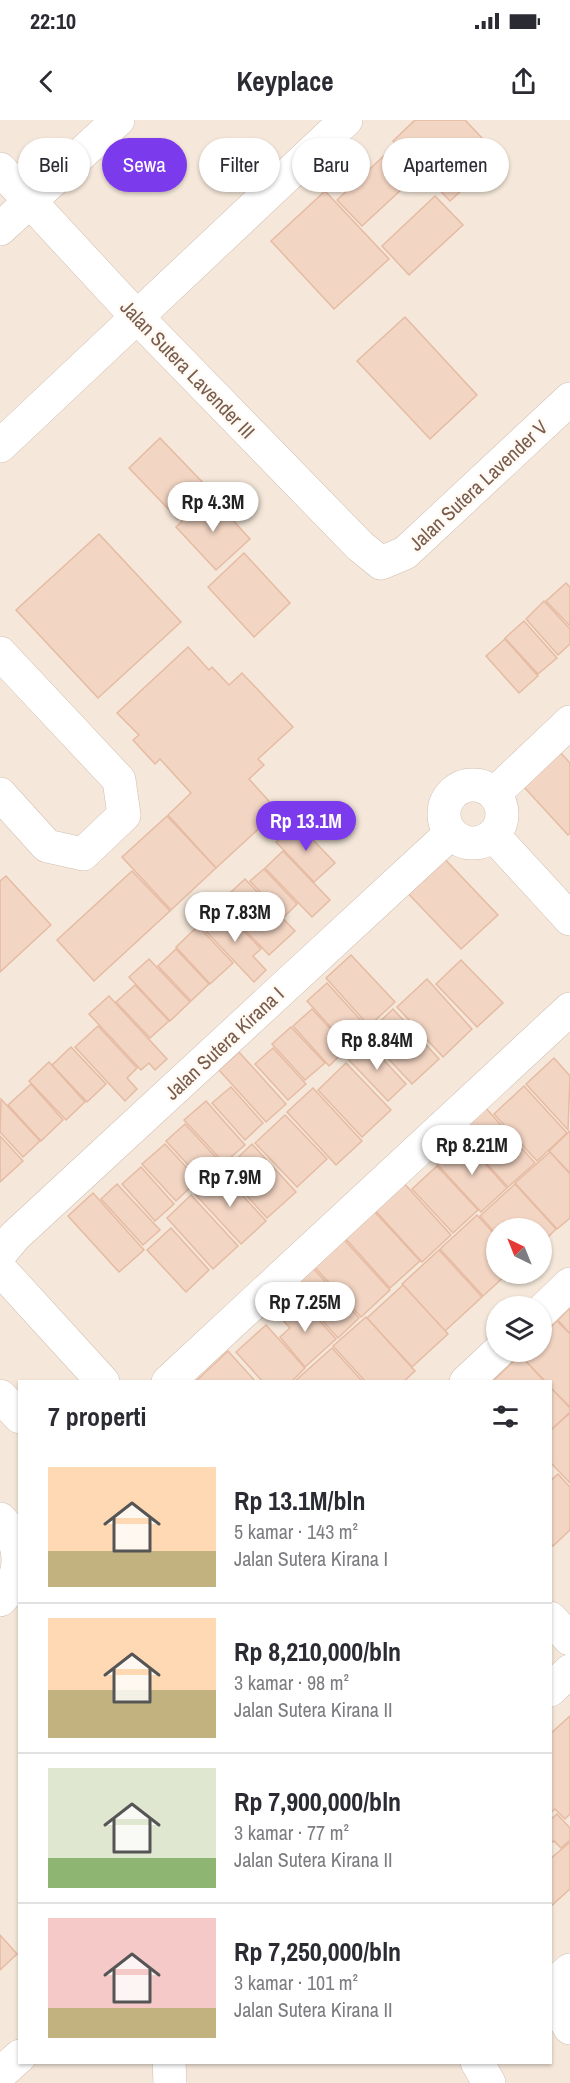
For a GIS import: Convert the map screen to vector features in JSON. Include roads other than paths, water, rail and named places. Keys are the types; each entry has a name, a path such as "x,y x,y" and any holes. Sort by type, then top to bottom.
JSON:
{"street":[{"path":"0,230 118,120"},
{"path":"0,446 346,120"},
{"name":"Jalan Sutera Lavender III","path":"0,169 137,317 360,546 381,563"},
{"name":"Jalan Sutera Lavender V","path":"381,563 405,553 570,399"},
{"path":"0,653 119,780 124,815 83,854 47,846 0,794"},
{"path":"495,794 570,722"},
{"path":"471,784 484,786 495,794 502,807 501,822 493,835 471,843 460,840 451,833 445,815 449,797 459,788 471,784"},
{"name":"Jalan Sutera Kirana I","path":"0,1254 15,1236 451,833"},
{"path":"493,835 570,919"},
{"path":"170,1380 570,1010"},
{"path":"0,1269 101,1380"},
{"path":"552,1301 570,1284"},
{"path":"468,1380 487,1362"},
{"path":"0,1396 18,1415"},
{"path":"0,1600 7,1594 18,1570 9,1532"},
{"path":"552,1688 570,1671"},
{"path":"564,1980 554,2002 570,2028"},
{"path":"0,2074 18,2058"},
{"path":"169,2064 170,2083"},
{"path":"478,2064 489,2083"}]}
